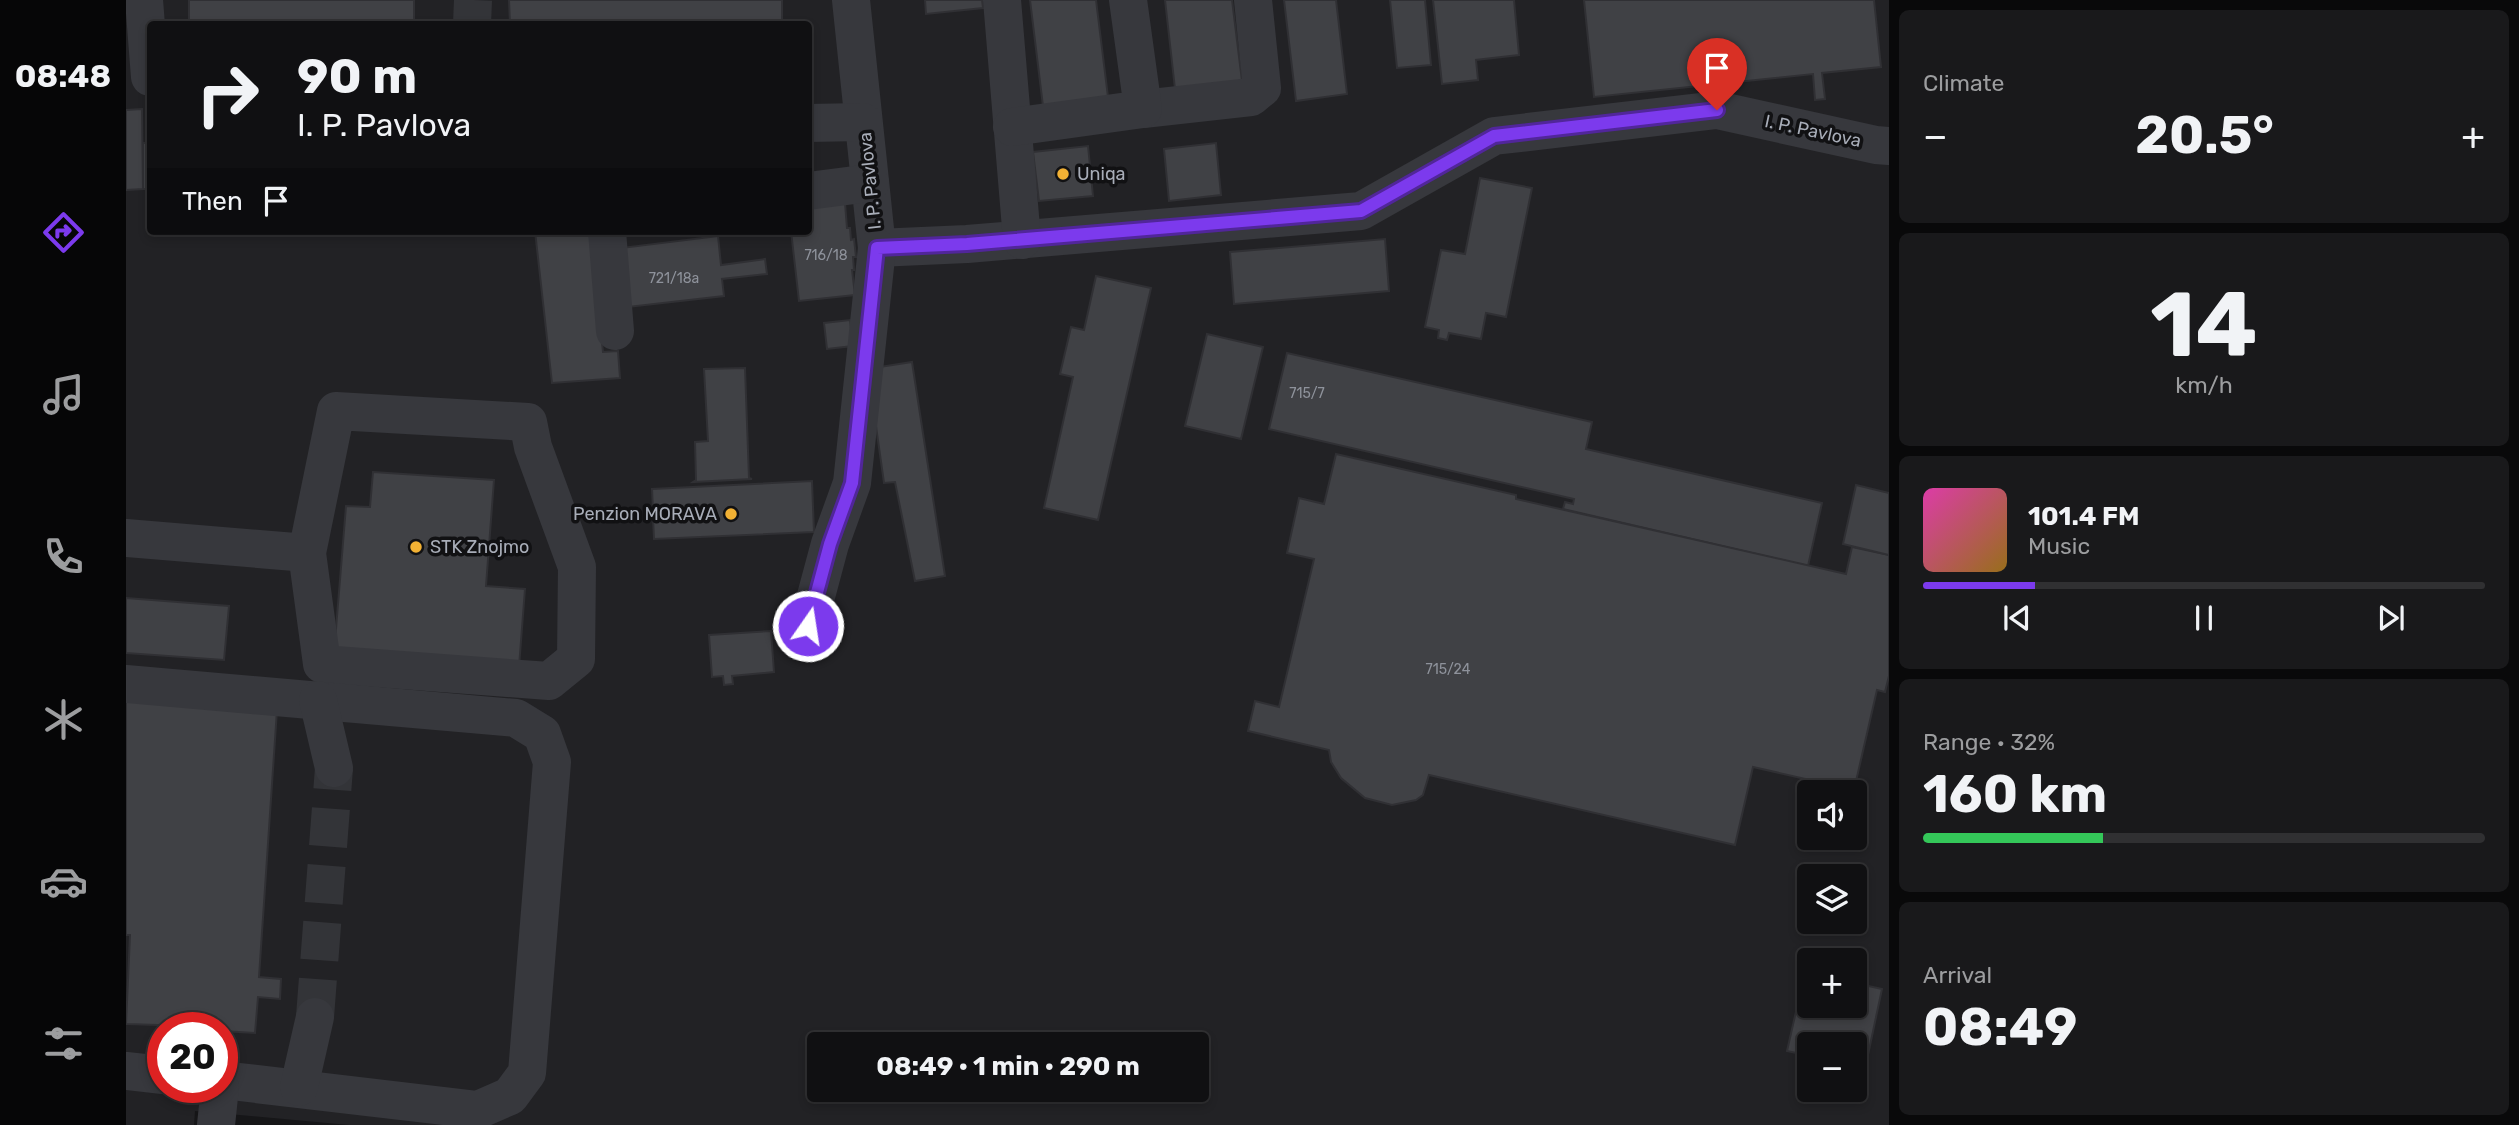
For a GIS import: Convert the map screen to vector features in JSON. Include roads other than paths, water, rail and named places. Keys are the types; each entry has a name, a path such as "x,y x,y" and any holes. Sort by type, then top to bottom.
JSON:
{"street":[{"path":"144,0 147,40"},
{"name":"I. P. Pavlova","path":"851,0 877,248 1021,240 1361,211 1494,136 1717,110 1889,146"},
{"path":"1002,0 1021,240"},
{"path":"1128,0 1143,109"},
{"path":"1012,127 1251,97 1262,88 1253,0"},
{"path":"126,82 147,79"},
{"path":"812,123 863,121"},
{"path":"812,190 870,183"},
{"path":"607,235 615,331"},
{"path":"808,626 830,544 852,483 877,248"},
{"path":"126,684 320,682 549,681 576,659 576,567 533,447 528,422 336,411 307,553 320,682 334,768"},
{"path":"126,538 307,553"},
{"path":"238,1081 478,1110 510,1096 527,1073 552,762 542,734 516,718 320,682"},
{"path":"299,1087 315,1017"},
{"path":"126,1071 147,1073"},
{"path":"216,1125 218,1103"}],"tunnel":[{"path":"472,21 473,0"},
{"path":"315,1017 334,768"}],"place":[{"name":"Uniqa","path":"1063,174"},
{"name":"Penzion MORAVA","path":"731,514"},
{"name":"STK Znojmo","path":"416,547"}]}
